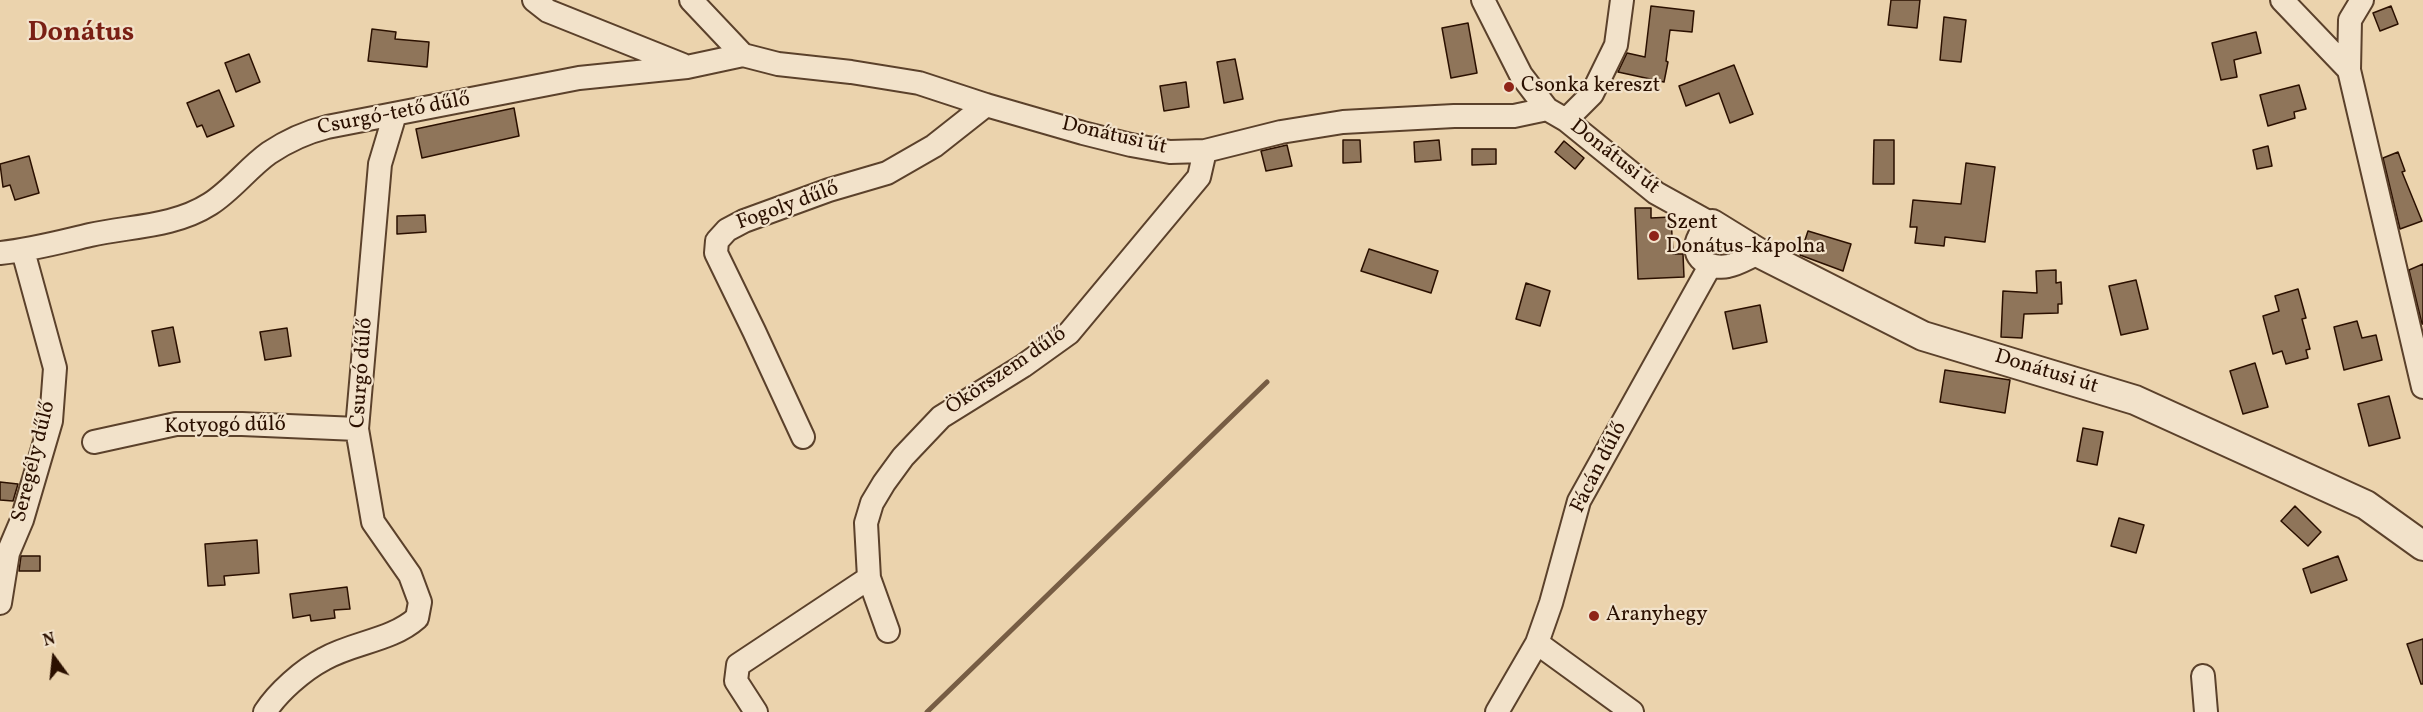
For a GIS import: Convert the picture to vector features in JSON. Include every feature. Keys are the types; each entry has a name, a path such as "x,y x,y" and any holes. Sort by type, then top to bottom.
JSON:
{"street":[{"path":"534,0 548,11 687,67"},
{"path":"691,0 743,55"},
{"path":"1482,0 1521,75 1556,115 1592,94 1616,45 1622,0"},
{"path":"2282,0 2349,70"},
{"path":"2362,0 2350,20 2349,70 2423,387"},
{"name":"Csurgó-tető dűlő","path":"0,253 23,251 92,235 174,221 208,205 238,182 268,154 306,132 579,78 687,67 743,55"},
{"name":"Donátusi út","path":"743,55 778,64 851,72 919,83 986,105 1131,145 1170,152 1205,151 1281,132 1343,122 1454,116 1556,115 1656,193 1759,253 1923,336 2135,400 2366,505 2423,546"},
{"name":"Fogoly dűlő","path":"803,437 716,253 717,241 727,230 744,221 829,190 887,173 934,146 986,105"},
{"name":"Csurgó dűlő","path":"265,712 294,681 324,659 405,629 417,618 420,602 410,575 373,522 357,429 380,164 395,114"},
{"name":"Ökörszem dűlő","path":"888,631 869,578 866,523 872,503 903,457 941,417 1023,366 1069,333 1199,177 1205,151"},
{"path":"1712,224 1699,237 1696,249 1701,259 1710,266 1728,266 1759,253"},
{"name":"Seregély dűlő","path":"0,603 8,553 22,520 51,421 55,368 23,251"},
{"name":"Fácán dűlő","path":"1497,712 1537,643 1551,603 1579,501 1710,266"},
{"name":"Kotyogó dűlő","path":"94,442 176,424 242,424 357,429"},
{"path":"756,712 736,681 738,665 869,578"},
{"path":"1537,643 1632,712"},
{"path":"2203,676 2206,712"}],"building":[{"path":"1891,0 1920,0 1917,28 1888,25"},
{"path":"1651,6 1694,11 1692,32 1670,30 1664,82 1618,72 1627,53 1645,57"},
{"path":"2391,6 2398,24 2380,31 2373,13"},
{"path":"1944,17 1966,20 1961,62 1940,60"},
{"path":"1468,23 1477,73 1451,78 1442,28"},
{"path":"372,29 396,32 395,39 429,42 427,67 368,61"},
{"path":"2256,32 2261,53 2234,60 2237,77 2221,80 2212,43"},
{"path":"249,54 260,82 236,92 225,63"},
{"path":"1235,59 1243,99 1224,103 1217,62"},
{"path":"1734,65 1753,114 1730,123 1719,93 1686,106 1679,86"},
{"path":"1186,82 1189,107 1164,111 1160,86"},
{"path":"2299,85 2306,109 2294,112 2295,118 2268,126 2260,95"},
{"path":"219,90 234,126 207,137 202,125 197,127 187,103"},
{"path":"514,108 519,136 422,158 416,129"},
{"path":"1343,140 1360,140 1361,162 1343,163"},
{"path":"1439,140 1441,160 1415,162 1414,142"},
{"path":"1874,140 1894,140 1894,184 1873,184"},
{"path":"1564,141 1584,158 1575,169 1555,152"},
{"path":"1287,145 1292,166 1266,171 1261,151"},
{"path":"2268,146 2272,166 2257,169 2253,150"},
{"path":"1472,149 1496,149 1496,164 1472,165"},
{"path":"2398,152 2405,171 2402,172 2422,221 2400,229 2383,158"},
{"path":"29,156 39,193 15,200 10,185 3,187 0,164"},
{"path":"1966,163 1995,167 1985,242 1945,237 1944,246 1915,243 1917,227 1910,227 1913,200 1961,204"},
{"name":"Szent Donátus-kápolna","path":"1635,208 1651,208 1651,218 1671,217 1673,254 1683,254 1684,277 1638,279"},
{"path":"425,215 426,232 397,234 397,216"},
{"path":"1808,231 1851,244 1843,271 1800,255"},
{"path":"1369,249 1438,271 1431,293 1361,271"},
{"path":"2423,264 2423,324 2422,324 2409,270"},
{"path":"2056,270 2056,283 2061,282 2062,304 2058,304 2058,313 2024,314 2022,338 2001,337 2003,291 2037,293 2036,271"},
{"path":"2136,280 2148,329 2121,335 2109,286"},
{"path":"1526,283 1550,291 1540,326 1516,319"},
{"path":"2298,289 2306,318 2302,319 2310,349 2306,350 2308,358 2286,364 2282,351 2273,354 2263,316 2279,311 2275,296"},
{"path":"1760,305 1767,342 1733,349 1725,312"},
{"path":"2357,321 2362,338 2376,335 2382,360 2344,370 2334,327"},
{"path":"173,327 180,362 159,366 152,331"},
{"path":"287,328 291,356 265,360 260,332"},
{"path":"2255,363 2268,407 2243,414 2230,371"},
{"path":"1945,370 2010,380 2005,413 1940,402"},
{"path":"2389,396 2400,438 2369,446 2358,404"},
{"path":"2083,428 2103,432 2097,465 2077,461"},
{"path":"0,482 18,484 13,501 0,500"},
{"path":"2295,506 2321,532 2308,546 2281,521"},
{"path":"2119,518 2144,525 2136,553 2111,546"},
{"path":"257,540 259,573 224,576 225,585 208,586 205,544"},
{"path":"21,556 40,556 40,571 19,571"},
{"path":"2338,556 2347,580 2311,593 2303,569"},
{"path":"347,587 350,609 334,610 335,618 311,621 310,615 293,618 290,594"},
{"path":"2423,639 2423,684 2421,684 2407,644"}],"waterway":[{"path":"927,712 1267,382"}],"place":[{"name":"Csonka kereszt","path":"1509,87"},
{"name":"Szent Donátus-kápolna","path":"1654,236"},
{"name":"Aranyhegy","path":"1594,616"}],"district":[{"name":"Donátus","path":"81,35"}]}
